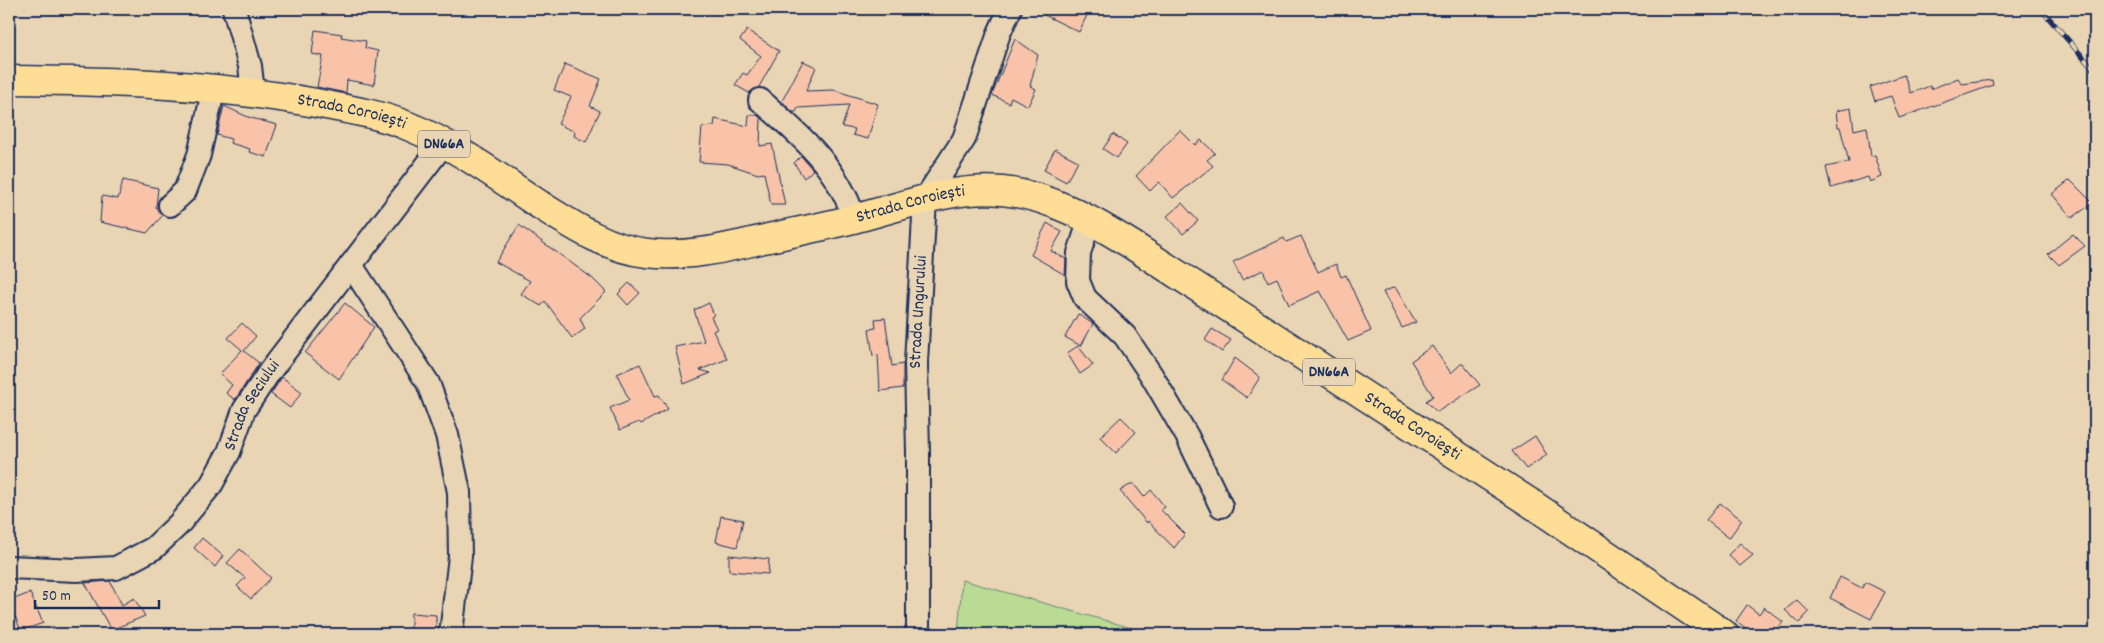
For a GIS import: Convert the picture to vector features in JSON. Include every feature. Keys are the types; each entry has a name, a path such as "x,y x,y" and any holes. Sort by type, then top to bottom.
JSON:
{"main road":[{"name":"Strada Coroiești","path":"9,80 108,81 214,87 253,92 384,118 407,125 444,144 573,225 605,241 636,251 674,255 716,250 957,192 1002,190 1051,202 1090,219 1529,502 1724,634"}],"street":[{"path":"234,9 250,66 253,92"},
{"name":"Strada Ungurului","path":"918,634 919,513 916,363 916,202 964,139 999,33 1010,9"},
{"path":"170,205 185,191 199,155 214,87"},
{"path":"760,100 799,134 830,168 844,191 854,218"},
{"name":"Strada Seciului","path":"9,567 76,570 116,568 154,548 179,524 211,485 229,452 244,410 270,371 444,144"},
{"path":"1090,219 1079,253 1078,281 1085,298 1124,336 1152,376 1187,436 1221,506"},
{"path":"351,265 393,326 428,383 447,434 458,492 460,556 451,634"}],"green space":[{"path":"962,580 1153,634 958,634"}],"building":[{"path":"1032,9 1090,9 1079,32"},
{"path":"315,30 342,34 341,37 366,41 365,48 378,51 374,85 347,80 346,93 317,87 323,56 312,54"},
{"path":"747,30 779,51 759,87 749,93 735,85 743,73 747,75 761,56 740,40"},
{"path":"1015,39 1038,55 1030,86 1036,89 1028,106 1011,97 1009,103 992,95"},
{"path":"803,61 816,67 806,91 834,90 878,104 868,139 853,135 855,129 842,127 849,105 798,108 796,112 793,112 782,101"},
{"path":"565,64 601,79 590,106 600,111 586,142 574,136 575,132 558,124 571,97 554,90"},
{"path":"1904,75 1911,93 1930,86 1931,89 1958,78 1962,84 1992,80 1993,85 1899,118 1891,96 1875,101 1870,87"},
{"path":"224,106 248,117 277,125 266,157 249,152 250,149 230,143 231,139 217,135"},
{"path":"1851,108 1854,130 1867,127 1871,156 1875,155 1882,177 1870,182 1868,177 1831,188 1826,167 1849,162 1840,127 1838,127 1836,111"},
{"path":"749,115 757,115 761,119 760,146 772,144 785,205 771,205 764,173 758,174 728,164 699,162 702,127 714,126 715,119 748,126"},
{"path":"1180,130 1195,145 1201,140 1215,153 1207,160 1213,166 1173,198 1159,182 1150,191 1136,176"},
{"path":"1113,134 1127,144 1117,158 1103,149"},
{"path":"1055,149 1078,161 1066,182 1044,170"},
{"path":"801,156 813,170 804,178 794,163"},
{"path":"123,180 158,188 156,207 163,215 147,233 100,222 102,196 118,199"},
{"path":"2070,180 2093,203 2072,218 2052,194"},
{"path":"1182,203 1198,221 1183,234 1167,216"},
{"path":"1047,223 1062,232 1051,251 1066,259 1065,275 1031,255"},
{"path":"519,225 592,278 606,292 580,318 585,329 572,338 545,301 541,306 521,294 530,281 496,262"},
{"path":"2073,234 2085,246 2059,265 2048,254"},
{"path":"1301,236 1318,272 1336,264 1341,277 1346,275 1371,331 1348,341 1320,291 1289,305 1277,278 1268,282 1263,270 1242,280 1233,262 1284,238 1286,242"},
{"path":"629,283 640,293 628,305 618,294"},
{"path":"1395,287 1416,322 1402,328 1383,292"},
{"path":"345,303 374,327 339,379 305,353"},
{"path":"709,303 714,315 711,317 717,329 713,331 727,359 700,370 711,373 684,384 675,347 704,341 694,310"},
{"path":"1078,314 1093,324 1081,346 1065,337"},
{"path":"885,318 892,366 903,364 903,388 880,391 878,355 873,356 869,329 876,328 875,319"},
{"path":"242,323 256,336 244,351 259,363 235,400 226,393 232,385 220,374 242,350 228,338"},
{"path":"1212,329 1231,340 1222,352 1205,340"},
{"path":"1078,346 1093,365 1080,374 1067,353"},
{"path":"1432,346 1451,373 1462,363 1480,385 1437,412 1426,401 1433,396 1411,361"},
{"path":"1235,358 1260,377 1247,398 1222,380"},
{"path":"640,364 655,396 659,395 668,409 641,424 639,422 620,430 610,408 629,400 617,374"},
{"path":"282,377 302,392 290,408 271,394"},
{"path":"1121,417 1136,432 1116,453 1100,437"},
{"path":"1535,436 1547,455 1526,469 1512,451"},
{"path":"1133,483 1144,497 1151,490 1165,507 1161,510 1185,534 1174,548 1148,521 1147,523 1120,491"},
{"path":"1720,503 1742,520 1729,538 1706,520"},
{"path":"721,516 743,520 737,547 716,542"},
{"path":"202,538 223,556 215,567 194,548"},
{"path":"1740,543 1753,555 1740,566 1728,555"},
{"path":"240,549 271,578 251,599 237,586 245,578 227,563"},
{"path":"729,555 769,559 768,574 729,571"},
{"path":"1840,577 1862,588 1865,582 1885,592 1871,619 1830,598"},
{"path":"110,581 122,605 134,598 145,616 111,630 85,583"},
{"path":"30,593 43,623 21,631 9,601"},
{"path":"1797,600 1809,612 1799,623 1785,610"},
{"path":"1747,605 1759,614 1764,607 1783,622 1774,634 1754,634 1736,621"},
{"path":"411,613 436,615 436,634 411,634"}],"railway":[{"path":"2041,9 2095,71"}]}
